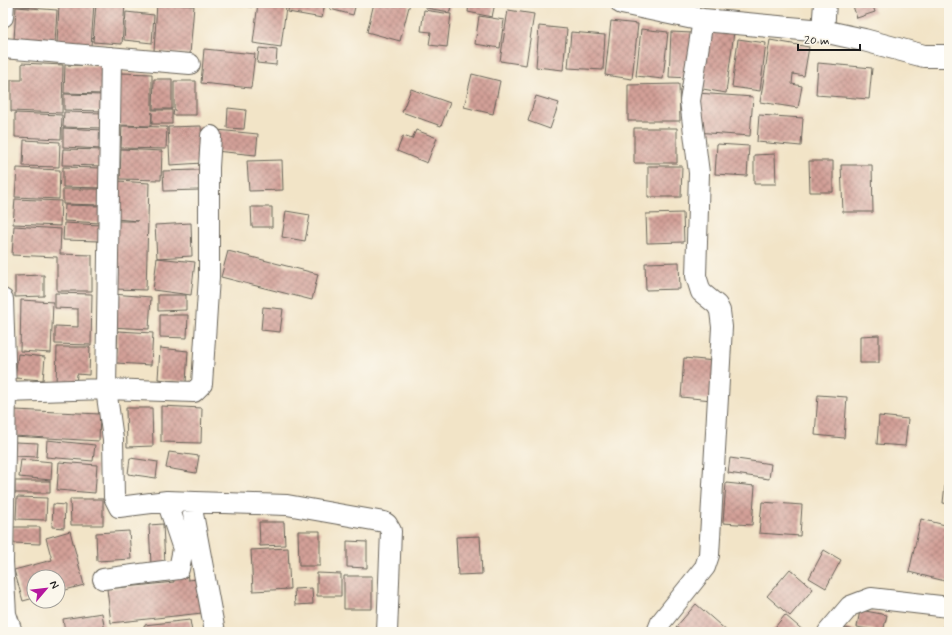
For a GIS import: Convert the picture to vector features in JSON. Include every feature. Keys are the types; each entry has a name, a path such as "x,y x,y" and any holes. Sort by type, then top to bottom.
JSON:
{"street":[{"path":"3,17 4,3"},
{"path":"622,3 703,20 823,31 924,56 949,56"},
{"path":"823,31 825,3"},
{"path":"657,632 661,622 705,567 709,555 722,327 720,311 717,305 701,292 696,276 699,173 690,101 703,20"},
{"path":"3,48 190,64"},
{"path":"111,57 106,390 112,439 114,497 116,503 119,507 167,502 287,505 384,522 388,524 391,531 387,632"},
{"path":"6,392 106,390 194,392 202,384 209,277 209,167 211,136"},
{"path":"3,299 6,392 3,562 6,614 12,632"},
{"path":"103,579 180,569 183,549 167,502"},
{"path":"191,503 215,632"},
{"path":"828,632 850,606 871,598 949,607"}],"building":[{"path":"13,3 40,3 39,7 13,6"},
{"path":"94,3 91,46 57,44 59,4"},
{"path":"96,3 125,3 122,44 93,42"},
{"path":"157,3 194,6 190,54 154,51"},
{"path":"223,3 252,3 252,7"},
{"path":"258,3 286,7 281,47 253,43"},
{"path":"289,3 325,3 322,18 288,12"},
{"path":"332,3 356,3 353,15 330,9"},
{"path":"374,3 410,3 400,41 367,32"},
{"path":"427,3 451,3 450,12 426,8"},
{"path":"469,3 495,3 492,17 468,12"},
{"path":"852,3 872,3 875,12 857,18"},
{"path":"16,7 57,10 55,43 14,40"},
{"path":"424,10 451,14 447,47 429,45 431,32 421,31"},
{"path":"508,10 534,14 526,65 500,61"},
{"path":"126,12 154,15 152,43 124,40"},
{"path":"479,16 504,20 500,48 475,44"},
{"path":"611,21 638,24 632,79 605,75"},
{"path":"539,26 567,29 563,70 536,67"},
{"path":"705,28 734,32 726,93 697,88"},
{"path":"641,29 668,32 663,79 636,76"},
{"path":"571,32 605,35 603,70 568,68"},
{"path":"671,32 692,33 690,78 669,77"},
{"path":"738,39 766,43 760,91 732,87"},
{"path":"770,40 809,47 804,76 793,74 792,84 802,86 798,108 760,102"},
{"path":"259,48 277,50 276,65 257,63"},
{"path":"204,49 255,54 251,88 201,83"},
{"path":"22,63 63,65 62,113 11,111 11,80 22,80"},
{"path":"818,63 872,68 869,99 816,95"},
{"path":"65,65 103,66 103,94 64,93"},
{"path":"120,73 152,74 152,110 172,110 172,124 152,124 152,112 151,126 119,125"},
{"path":"472,74 500,81 493,114 464,107"},
{"path":"154,79 172,79 172,109 153,109"},
{"path":"174,81 196,81 196,115 173,115 174,110 176,110 174,109"},
{"path":"679,84 680,121 628,121 628,85"},
{"path":"411,89 450,103 441,126 402,112"},
{"path":"697,93 753,97 750,136 695,132"},
{"path":"64,94 103,95 103,111 64,110"},
{"path":"536,96 559,103 550,129 528,121"},
{"path":"228,108 246,110 244,129 227,128"},
{"path":"64,112 103,113 103,128 63,127"},
{"path":"15,113 62,115 61,139 15,137"},
{"path":"759,115 803,118 801,146 757,142"},
{"path":"122,126 167,127 166,149 121,148"},
{"path":"201,126 203,163 170,165 168,127"},
{"path":"63,128 102,130 102,149 63,147"},
{"path":"634,128 677,128 677,163 634,163"},
{"path":"217,130 258,134 256,155 215,151"},
{"path":"416,130 437,138 427,163 397,151 403,136 412,139"},
{"path":"24,140 60,142 59,167 23,166"},
{"path":"717,144 749,146 747,176 715,174"},
{"path":"63,149 103,150 103,166 62,165"},
{"path":"121,149 162,151 161,180 120,179"},
{"path":"775,154 776,184 754,184 754,155"},
{"path":"282,160 283,190 249,191 247,161"},
{"path":"809,161 833,161 833,192 810,192"},
{"path":"841,165 872,165 873,212 843,212"},
{"path":"648,166 682,166 681,197 648,197"},
{"path":"63,167 102,168 102,188 63,187"},
{"path":"17,168 60,170 59,199 15,197"},
{"path":"199,170 199,190 164,191 163,171"},
{"path":"118,181 149,183 146,290 114,289 115,221 138,221 116,219"},
{"path":"63,189 101,189 101,205 63,204"},
{"path":"15,199 61,201 60,226 13,224"},
{"path":"65,205 101,206 101,223 64,221"},
{"path":"251,207 272,207 272,227 252,227"},
{"path":"286,211 310,215 305,241 282,237"},
{"path":"683,213 684,242 647,243 646,214"},
{"path":"64,223 101,225 100,241 63,240"},
{"path":"191,223 192,256 157,258 155,225"},
{"path":"14,226 61,229 60,254 92,255 92,291 57,291 57,257 12,255"},
{"path":"228,251 318,274 312,300 221,277"},
{"path":"157,258 195,262 191,295 153,290"},
{"path":"679,262 680,289 646,290 645,263"},
{"path":"44,275 44,296 15,297 15,276"},
{"path":"55,293 92,294 91,345 55,344 55,326 78,327 78,309 55,308"},
{"path":"112,294 151,297 149,329 110,327"},
{"path":"158,295 186,295 186,310 158,311"},
{"path":"21,300 53,302 51,353 20,351"},
{"path":"263,307 283,309 280,332 261,330"},
{"path":"160,315 188,315 187,338 160,337"},
{"path":"118,331 153,333 151,365 116,363"},
{"path":"879,335 879,363 860,363 860,336"},
{"path":"57,347 90,347 89,375 77,374 76,386 56,385"},
{"path":"160,348 188,351 186,382 158,379"},
{"path":"18,354 45,357 43,380 15,378"},
{"path":"684,358 715,361 712,400 681,397"},
{"path":"818,395 847,397 844,438 815,435"},
{"path":"161,406 202,408 201,443 161,442"},
{"path":"126,408 152,408 153,446 127,447"},
{"path":"15,410 100,414 99,441 13,436"},
{"path":"879,416 908,419 905,446 877,444"},
{"path":"47,440 95,445 93,461 46,457"},
{"path":"15,442 38,443 37,457 14,456"},
{"path":"169,452 199,456 196,473 166,468"},
{"path":"130,458 158,462 156,478 128,474"},
{"path":"730,458 771,464 769,479 728,473"},
{"path":"21,459 52,462 51,480 19,477"},
{"path":"59,462 97,465 95,493 57,490"},
{"path":"947,466 949,467 949,504 943,503"},
{"path":"15,481 50,481 50,493 15,493"},
{"path":"726,483 755,486 752,525 723,523"},
{"path":"17,497 47,498 46,520 16,519"},
{"path":"70,499 103,499 103,525 71,525"},
{"path":"762,502 802,505 800,536 759,533"},
{"path":"53,504 65,505 64,528 52,527"},
{"path":"921,519 949,526 949,582 909,572"},
{"path":"259,522 284,522 285,545 260,546"},
{"path":"163,524 165,564 151,565 149,525"},
{"path":"13,527 40,527 40,544 12,543"},
{"path":"70,531 84,585 66,590 66,569 26,569 26,600 23,601 14,570 52,560 46,538"},
{"path":"129,531 131,559 97,561 96,533"},
{"path":"298,531 320,531 320,566 299,566"},
{"path":"480,536 482,574 458,575 456,537"},
{"path":"347,541 367,542 367,568 347,567"},
{"path":"288,548 290,589 253,591 251,550"},
{"path":"824,550 841,560 826,588 809,578"},
{"path":"790,569 813,589 790,616 767,596"},
{"path":"187,573 188,580 199,579 202,613 111,623 107,589 174,582 173,575"},
{"path":"317,573 341,574 341,596 317,596"},
{"path":"344,576 372,576 372,609 344,609"},
{"path":"312,588 313,604 295,605 294,589"},
{"path":"696,604 728,632 683,632 676,627"},
{"path":"860,610 887,615 883,632 857,627"},
{"path":"102,613 105,632 65,632 63,619"},
{"path":"785,615 805,632 771,632"},
{"path":"190,620 192,632 145,632 144,625"},
{"path":"943,626 949,626 949,632 943,632"},
{"path":"845,628 859,631 844,632"}]}
